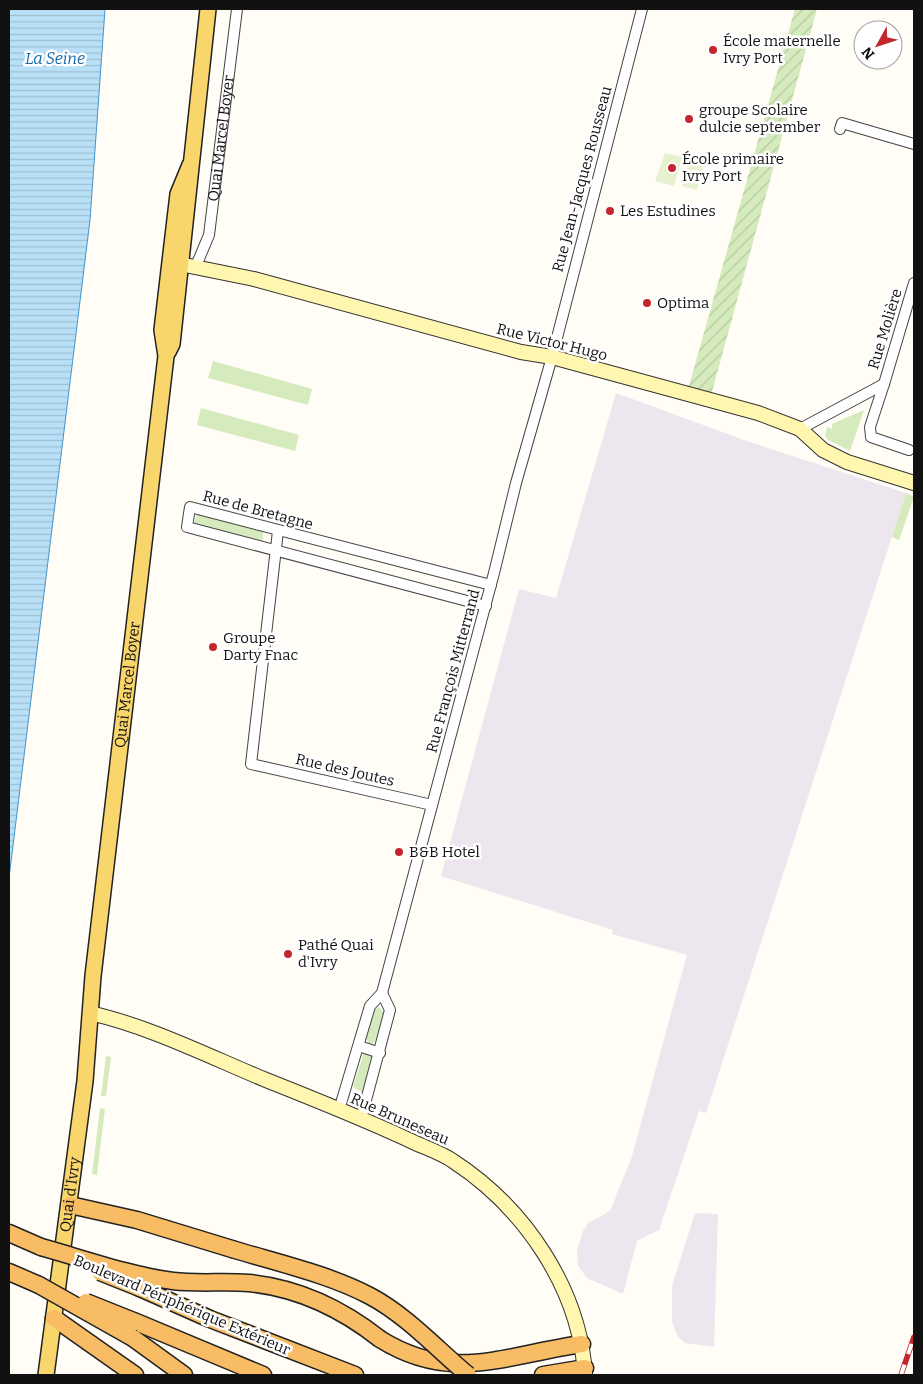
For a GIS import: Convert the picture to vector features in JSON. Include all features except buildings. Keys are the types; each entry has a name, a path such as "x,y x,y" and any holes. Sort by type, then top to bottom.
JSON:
{"highway":[{"path":"70,1204 137,1220 344,1284 372,1296 413,1327 468,1375"},
{"name":"Boulevard Périphérique Extérieur","path":"9,1234 219,1323 355,1375"},
{"path":"40,1247 172,1281 250,1283 280,1289 337,1308 400,1354 441,1368 454,1370 474,1368 582,1344"},
{"path":"9,1272 263,1375"},
{"path":"39,1285 132,1338 184,1375"},
{"path":"54,1318 135,1375"},
{"path":"544,1375 556,1371 585,1371"}],"main road":[{"name":"Quai Marcel Boyer","path":"90,1013 166,356 162,330 183,264 178,194 190,165 208,9"},
{"name":"Rue Victor Hugo","path":"183,264 231,273 526,354 552,357 758,413 800,429 822,450 839,458 914,483"},
{"name":"Rue Bruneseau","path":"90,1013 116,1019 362,1119 453,1160 491,1191 527,1228 550,1260 572,1309 582,1344 585,1371"},
{"name":"Quai d'Ivry","path":"46,1375 85,1081 90,1013"}],"street":[{"name":"Quai Marcel Boyer","path":"183,264 209,235 237,9"},
{"name":"Rue Jean-Jacques Rousseau","path":"552,357 642,9"},
{"path":"840,130 842,123 890,142 914,144"},
{"name":"Rue Molière","path":"909,450 871,437 870,427 914,283"},
{"name":"Rue François Mitterrand","path":"339,1110 370,1006 382,993 486,606 516,483 552,357"},
{"name":"Rue Molière","path":"800,429 884,384"},
{"name":"Rue de Bretagne","path":"486,606 187,528 190,507 491,585"},
{"path":"275,550 278,531"},
{"name":"Rue des Joutes","path":"275,550 251,764 432,805"},
{"path":"362,1119 390,1010 382,993"},
{"path":"359,1046 380,1053"}],"shaded area":[{"path":"616,393 747,441 906,493 706,1113 699,1111 659,1230 637,1241 623,1294 587,1278 578,1266 577,1251 583,1231 588,1223 610,1211 632,1156 687,955 612,934 613,930 441,876 519,589 556,598"},
{"path":"695,1213 718,1214 714,1347 685,1343 678,1337 672,1322 672,1286"}],"green space":[{"path":"795,9 817,9 710,399 687,393"},
{"path":"665,153 682,157 674,186 655,181"},
{"path":"689,162 703,166 697,190 682,186"},
{"path":"213,361 312,389 308,405 208,378"},
{"path":"201,408 299,435 295,451 197,425"},
{"path":"864,410 850,451 828,440 825,436 827,427 832,429 832,424"},
{"path":"906,493 914,497 899,540 892,537"},
{"path":"197,513 263,531 263,541 260,542 195,526"},
{"path":"379,1007 384,1013 375,1042 370,1044 366,1039 373,1011"},
{"path":"364,1052 372,1054 373,1058 362,1092 353,1087"},
{"path":"106,1056 111,1057 106,1096 101,1096"},
{"path":"100,1108 105,1109 97,1175 92,1174"}],"water":[{"name":"La Seine","path":"9,9 105,9 90,220 9,878"}],"railway":[{"path":"901,1375 914,1337"}],"place":[{"name":"École maternelle Ivry Port","path":"713,50"},
{"name":"groupe Scolaire dulcie september","path":"689,119"},
{"name":"École primaire Ivry Port","path":"672,168"},
{"name":"Les Estudines","path":"610,211"},
{"name":"Optima","path":"647,303"},
{"name":"Groupe Darty Fnac","path":"213,647"},
{"name":"B&B Hotel","path":"399,852"},
{"name":"Pathé Quai d'Ivry","path":"288,954"}]}
